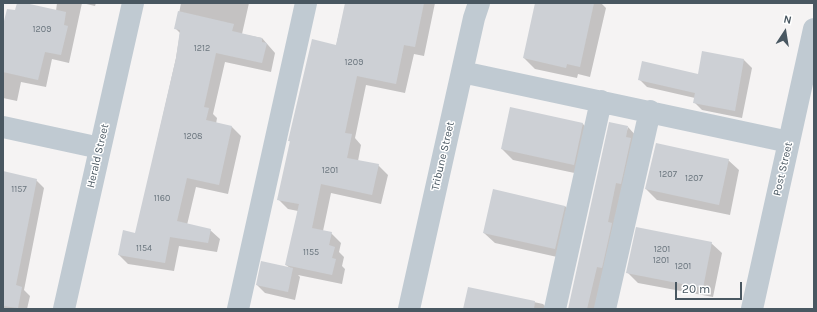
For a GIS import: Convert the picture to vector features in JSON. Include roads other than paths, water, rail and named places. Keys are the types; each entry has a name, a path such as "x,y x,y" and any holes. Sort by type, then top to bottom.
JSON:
{"street":[{"name":"Herald Street","path":"64,309 133,3"},
{"path":"238,309 306,3"},
{"name":"Tribune Street","path":"409,309 474,18 479,3"},
{"name":"Post Street","path":"752,309 814,29"},
{"path":"462,72 650,111 789,142"},
{"path":"556,309 601,101"},
{"path":"605,309 650,111"},
{"path":"3,127 100,148"}]}
